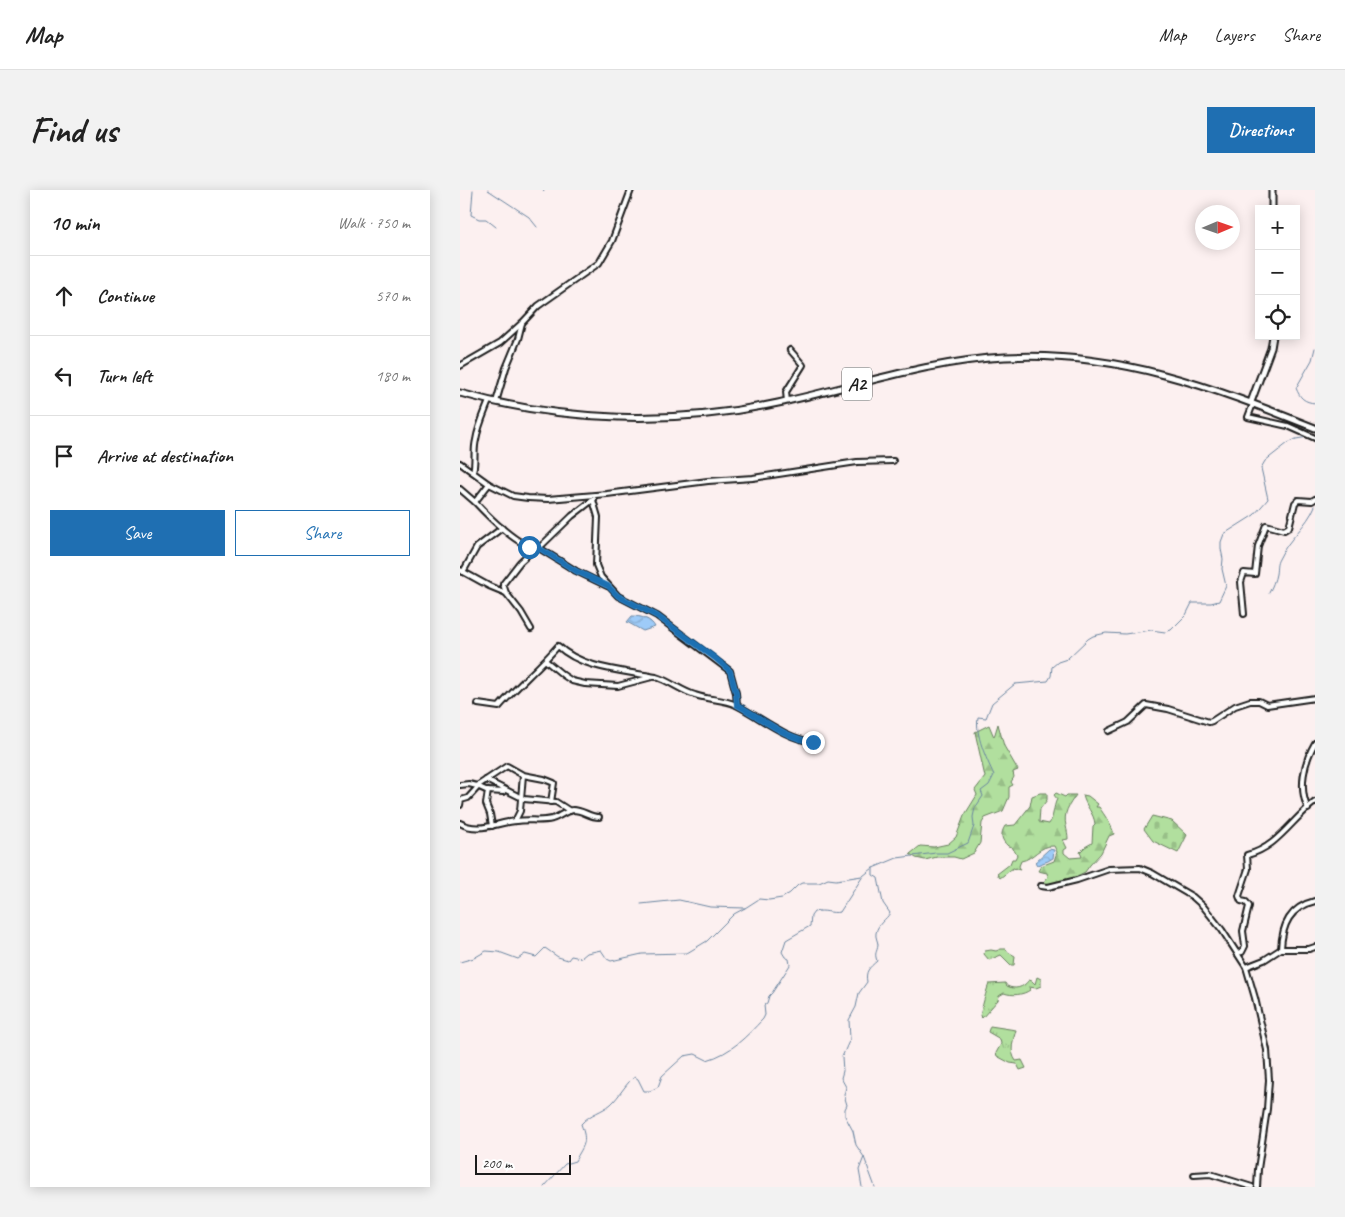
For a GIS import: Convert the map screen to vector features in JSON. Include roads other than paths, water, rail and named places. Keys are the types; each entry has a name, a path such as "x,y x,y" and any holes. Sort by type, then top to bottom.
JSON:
{"main road":[{"path":"1272,190 1272,205"},
{"path":"1252,403 1272,340"},
{"name":"A2","path":"460,394 489,401 572,414 646,417 714,413 748,409 786,401 952,362 1038,356 1076,358 1129,366 1180,378 1252,403 1315,428"}],"street":[{"path":"460,366 500,343 538,306 599,263 612,241 631,190"},
{"path":"496,402 522,323"},
{"path":"786,401 786,392 803,365 790,350"},
{"path":"472,472 475,462 474,449 476,438 489,401"},
{"path":"1252,403 1248,417 1288,426 1315,438"},
{"path":"460,463 489,484 513,496 528,498 599,495 708,481 753,478 857,462 892,461"},
{"path":"475,502 489,484"},
{"path":"460,489 518,541 608,586"},
{"path":"531,629 506,593 503,587 504,581 520,562 599,495"},
{"path":"1244,614 1240,582 1244,574 1255,574 1258,546 1266,526 1284,530 1289,528 1295,503 1298,500 1312,501 1315,499"},
{"path":"593,500 598,517 596,565 593,579"},
{"path":"502,528 477,547 462,571 506,593"},
{"path":"596,565 601,577 618,596 657,616 730,671 737,705"},
{"path":"478,704 498,707 506,697 546,661 558,646 568,654 600,667 664,680 697,696 737,705 782,732 800,740 813,742"},
{"path":"546,661 572,681 585,684 618,686 653,677"},
{"path":"1109,731 1128,722 1146,705 1168,709 1209,722 1236,706 1250,701 1259,700 1267,705 1315,698"},
{"path":"1308,809 1302,794 1304,772 1315,743"},
{"path":"460,805 462,800 468,798 477,786 507,766 523,775 554,783 551,802"},
{"path":"515,820 518,817 523,775"},
{"path":"486,780 521,798 559,804 570,811"},
{"path":"460,785 469,784 488,791 503,792 504,790"},
{"path":"488,791 486,804 492,826"},
{"path":"1237,954 1242,952 1246,946 1243,931 1249,906 1246,902 1241,901 1239,896 1248,869 1247,855 1256,853 1274,842 1315,802"},
{"path":"460,823 477,828 515,820 550,820 570,811 580,811 599,817"},
{"path":"1041,886 1048,887 1077,880 1109,869 1140,868 1179,888 1204,906 1246,967 1266,1050 1269,1071 1267,1109 1259,1154 1257,1187"},
{"path":"1281,949 1284,926 1293,912 1315,901"},
{"path":"1246,967 1264,960 1281,949 1309,949 1315,947"},
{"path":"1194,1175 1210,1174 1252,1187"}],"water":[{"path":"632,616 645,618 655,627 643,631 627,622"},
{"path":"1049,849 1054,850 1053,858 1037,865 1035,862"}],"waterway":[{"path":"473,190 471,215 479,219 486,219 496,227"},
{"path":"488,190 529,217 537,227"},
{"path":"1315,348 1312,360 1296,388 1303,399 1315,403"},
{"path":"544,1187 565,1164 575,1161 585,1140 581,1124 611,1104 632,1079 635,1077 644,1091 650,1091 658,1087 662,1076 684,1056 695,1054 707,1060 716,1057 738,1044 763,1019 765,1015 764,1005 790,965 789,959 782,952 786,940 810,926 811,916 814,912 840,912 863,876 873,868 897,858 947,853 968,843 974,826 975,808 983,796 981,791 989,785 994,775 982,746 977,724 978,717 986,718 992,703 1015,684 1048,681 1051,676 1052,667 1058,662 1067,659 1093,636 1106,633 1125,634 1151,630 1165,632 1171,630 1186,615 1192,603 1219,601 1226,586 1222,569 1221,549 1224,534 1254,515 1268,499 1261,468 1265,461 1288,443 1296,439 1308,437"},
{"path":"1269,593 1275,579 1277,563 1287,545 1307,520 1315,506"},
{"path":"862,1187 859,1170 864,1157 856,1145 853,1131 845,1116 847,1105 844,1095 846,1087 841,1078 843,1071 842,1057 850,1039 849,1020 856,1007 859,993 867,982 868,970 877,961 877,930 890,913 883,903 878,878 873,875 873,868"},
{"path":"641,904 679,900 710,907 745,908 759,899 782,898 802,883 819,883 828,879 836,880 862,876"},
{"path":"460,962 474,958 486,951 499,952 518,959 525,954 536,957 545,948 558,957 568,960 571,956 581,958 587,953 601,950 607,959 611,961 642,954 687,953 707,941 734,914 745,908"},
{"path":"864,1157 875,1187"}]}
